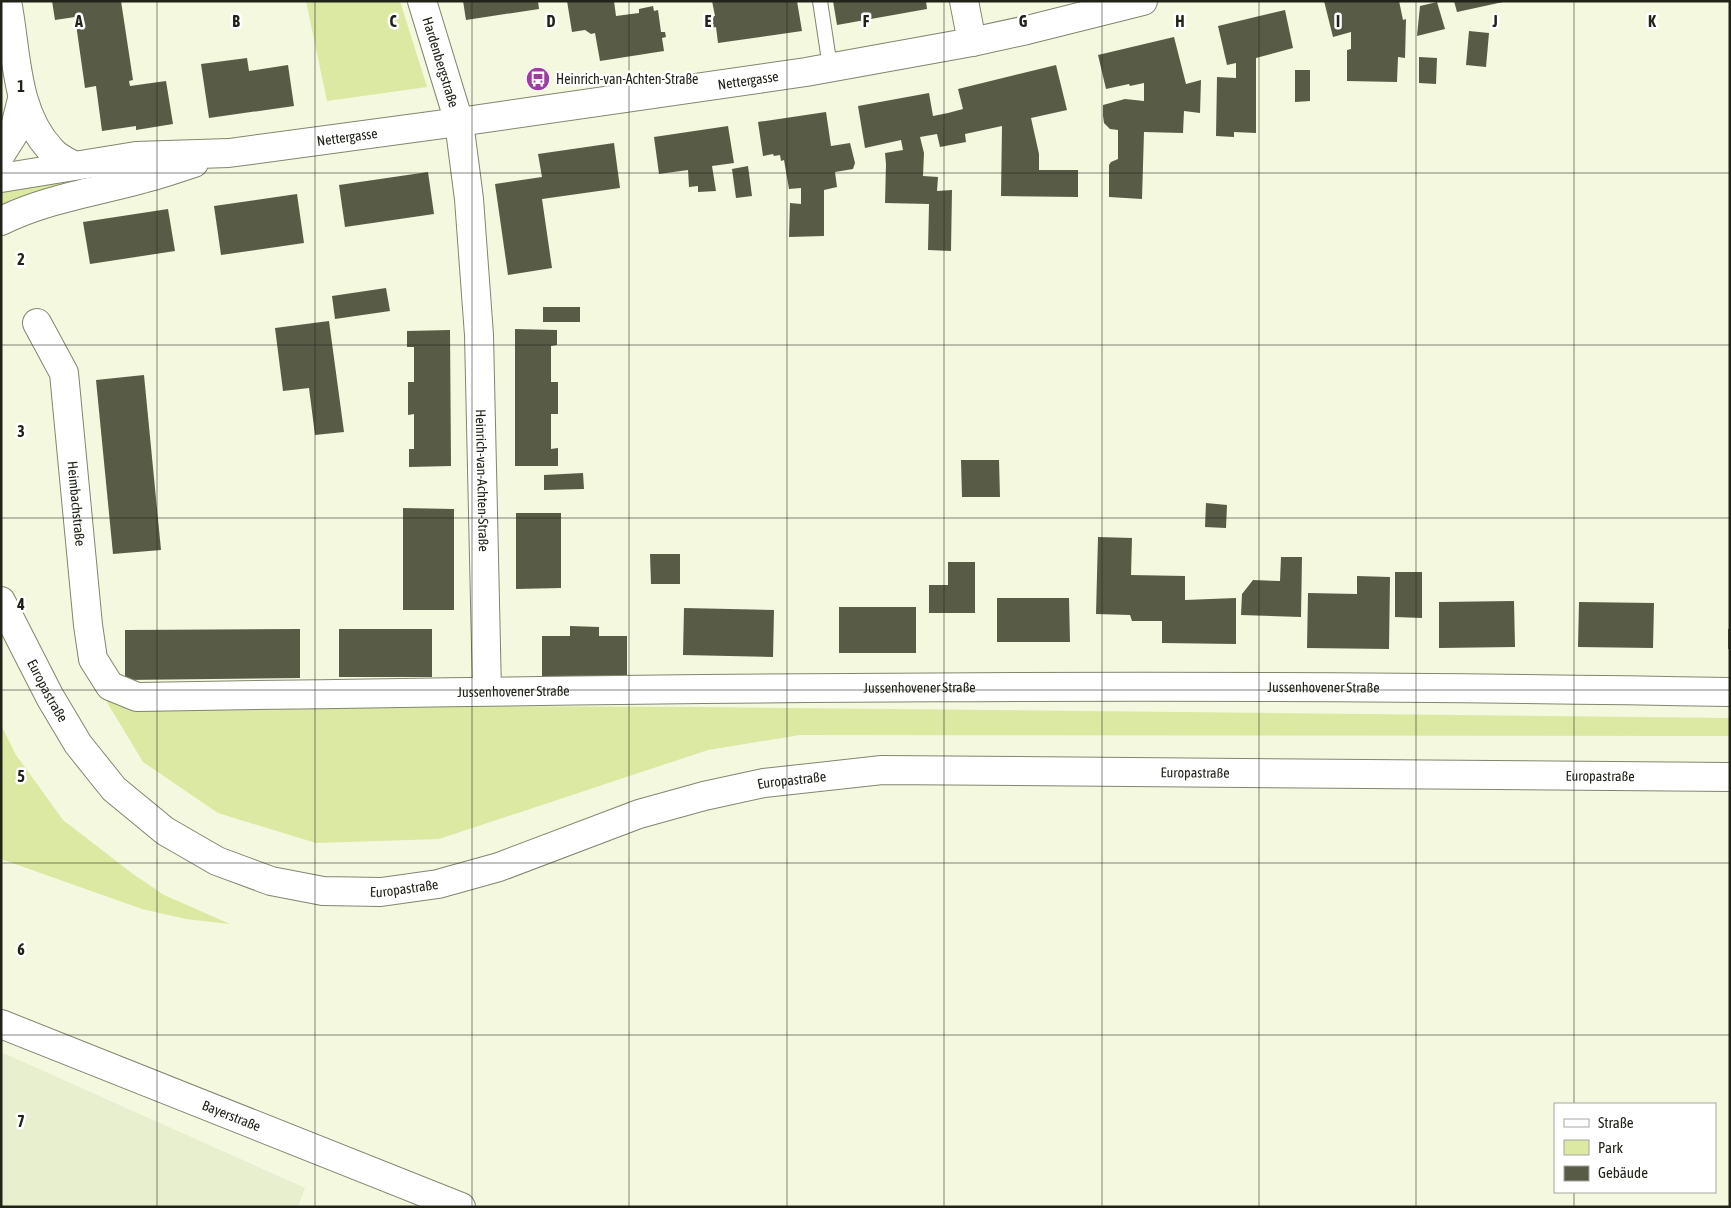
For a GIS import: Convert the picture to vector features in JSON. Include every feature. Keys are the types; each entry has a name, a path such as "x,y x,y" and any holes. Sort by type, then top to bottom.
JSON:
{"street":[{"path":"7,1 22,99 33,125 47,145 60,158 73,165"},
{"name":"Hardenbergstraße","path":"422,1 459,122"},
{"path":"964,1 972,42"},
{"name":"Nettergasse","path":"1,178 136,156 229,153 806,72 972,42 1143,1"},
{"path":"1,154 13,135 22,99"},
{"name":"Heinrich-van-Achten-Straße","path":"459,122 469,200 479,335 486,691"},
{"name":"Nettergasse","path":"1,220 54,201 142,179 229,153"},
{"name":"Heimbachstraße","path":"37,323 64,373 88,625 93,659 110,686"},
{"name":"Europastraße","path":"2,601 50,697 78,744 114,789 165,831 217,861 272,880 323,891 381,892 438,884 499,867 639,814 704,796 764,783 882,770 1730,776"},
{"name":"Jussenhovener Straße","path":"110,686 137,697 712,689 1480,687 1730,692"},
{"name":"Bayerstraße","path":"1,1024 461,1207"}],"lane":[{"path":"820,1 830,67"}],"shaded area":[{"path":"1,1052 305,1188 298,1207 1,1207"}],"green space":[{"path":"306,1 400,1 427,87 327,101"},
{"path":"104,168 104,181 1,207 1,190"},
{"path":"105,699 126,707 162,705 703,707 1730,718 1730,736 800,735 708,750 439,839 316,843 218,813 143,762"},
{"path":"1,725 16,755 63,820 133,874 164,895 230,924 186,919 142,909 1,859"}],"building":[{"path":"52,1 121,1 133,80 129,81 130,86 166,81 173,124 136,130 136,126 102,131 96,86 85,88 75,17 55,20"},
{"path":"463,1 538,1 539,9 466,20"},
{"path":"567,1 614,1 616,16 639,13 639,9 653,6 654,11 658,10 661,32 665,32 666,37 662,38 664,51 600,61 595,33 591,34 585,30 572,32"},
{"path":"712,1 797,1 802,31 718,43 716,27 711,28 709,17 715,16"},
{"path":"833,1 926,1 927,9 837,25"},
{"path":"1324,1 1399,1 1403,20 1406,19 1405,58 1398,57 1397,82 1347,81 1347,50 1351,49 1351,32 1333,37"},
{"path":"1454,1 1503,1 1503,2 1457,12"},
{"path":"1437,2 1445,29 1417,36 1420,6"},
{"path":"1285,10 1293,48 1256,58 1256,133 1234,132 1234,137 1216,136 1217,77 1236,78 1236,63 1227,65 1218,26"},
{"path":"1469,31 1489,33 1486,67 1466,65"},
{"path":"1174,37 1186,84 1201,80 1200,113 1184,111 1183,133 1144,132 1142,199 1109,197 1109,165 1118,159 1118,130 1110,129 1104,123 1103,105 1125,99 1144,101 1144,83 1106,89 1098,55"},
{"path":"1419,57 1437,58 1436,84 1419,83"},
{"path":"247,58 249,71 288,65 294,106 209,118 201,64"},
{"path":"1056,65 1067,110 1031,118 1039,154 1039,170 1078,170 1078,197 1001,196 1002,126 965,134 966,142 940,147 937,134 920,137 924,153 923,176 938,177 937,191 952,190 951,251 928,250 929,204 885,203 885,153 903,150 901,140 865,148 858,106 929,93 933,116 948,113 963,109 958,89"},
{"path":"1295,70 1310,70 1310,101 1295,102"},
{"path":"826,112 831,146 850,143 855,163 853,169 835,172 837,187 824,190 824,236 789,237 790,203 801,204 801,188 789,189 784,160 781,161 780,155 763,156 758,122"},
{"path":"728,126 734,163 712,166 716,191 698,192 698,186 689,187 688,170 659,174 654,137"},
{"path":"614,143 620,188 542,199 552,268 508,275 495,184 542,177 538,154"},
{"path":"748,166 752,196 736,198 732,169"},
{"path":"428,172 434,214 345,227 339,185"},
{"path":"297,194 304,243 221,255 214,206"},
{"path":"168,209 175,251 90,264 83,222"},
{"path":"386,288 390,311 335,319 332,296"},
{"path":"543,307 580,307 580,322 543,322"},
{"path":"329,321 344,432 315,435 309,388 283,391 275,328"},
{"path":"515,329 557,330 557,345 551,346 551,382 558,382 558,414 551,414 551,449 558,448 558,466 515,466"},
{"path":"450,330 451,466 409,467 409,449 414,449 414,414 408,415 408,382 414,382 414,347 407,347 407,331"},
{"path":"144,375 161,550 113,554 96,380"},
{"path":"961,460 999,460 1000,497 962,497"},
{"path":"583,473 584,489 544,490 544,475"},
{"path":"1206,503 1227,505 1226,528 1205,527"},
{"path":"403,508 454,509 454,610 403,610"},
{"path":"516,513 561,513 561,588 516,589"},
{"path":"1098,537 1132,538 1131,575 1185,576 1185,600 1236,598 1236,644 1162,643 1162,621 1132,621 1130,615 1096,614"},
{"path":"650,554 680,554 680,584 651,584"},
{"path":"1281,557 1302,557 1301,617 1241,615 1242,594 1253,580 1280,581"},
{"path":"948,562 975,562 975,613 929,613 929,585 948,585"},
{"path":"1395,572 1422,572 1422,618 1395,617"},
{"path":"1357,576 1390,577 1389,649 1307,648 1308,593 1357,594"},
{"path":"997,598 1069,598 1070,642 997,642"},
{"path":"1514,601 1515,647 1439,648 1439,602"},
{"path":"1579,602 1654,603 1653,648 1578,647"},
{"path":"839,607 916,607 916,653 839,653"},
{"path":"684,608 774,610 773,657 683,655"},
{"path":"570,626 599,627 599,636 627,636 627,678 542,677 542,636 570,636"},
{"path":"300,629 300,678 125,680 125,630"},
{"path":"339,629 432,629 432,677 339,677"},
{"path":"1728,629 1730,629 1730,649 1728,649"}],"place":[{"name":"Heinrich-van-Achten-Straße","path":"538,79"}]}
